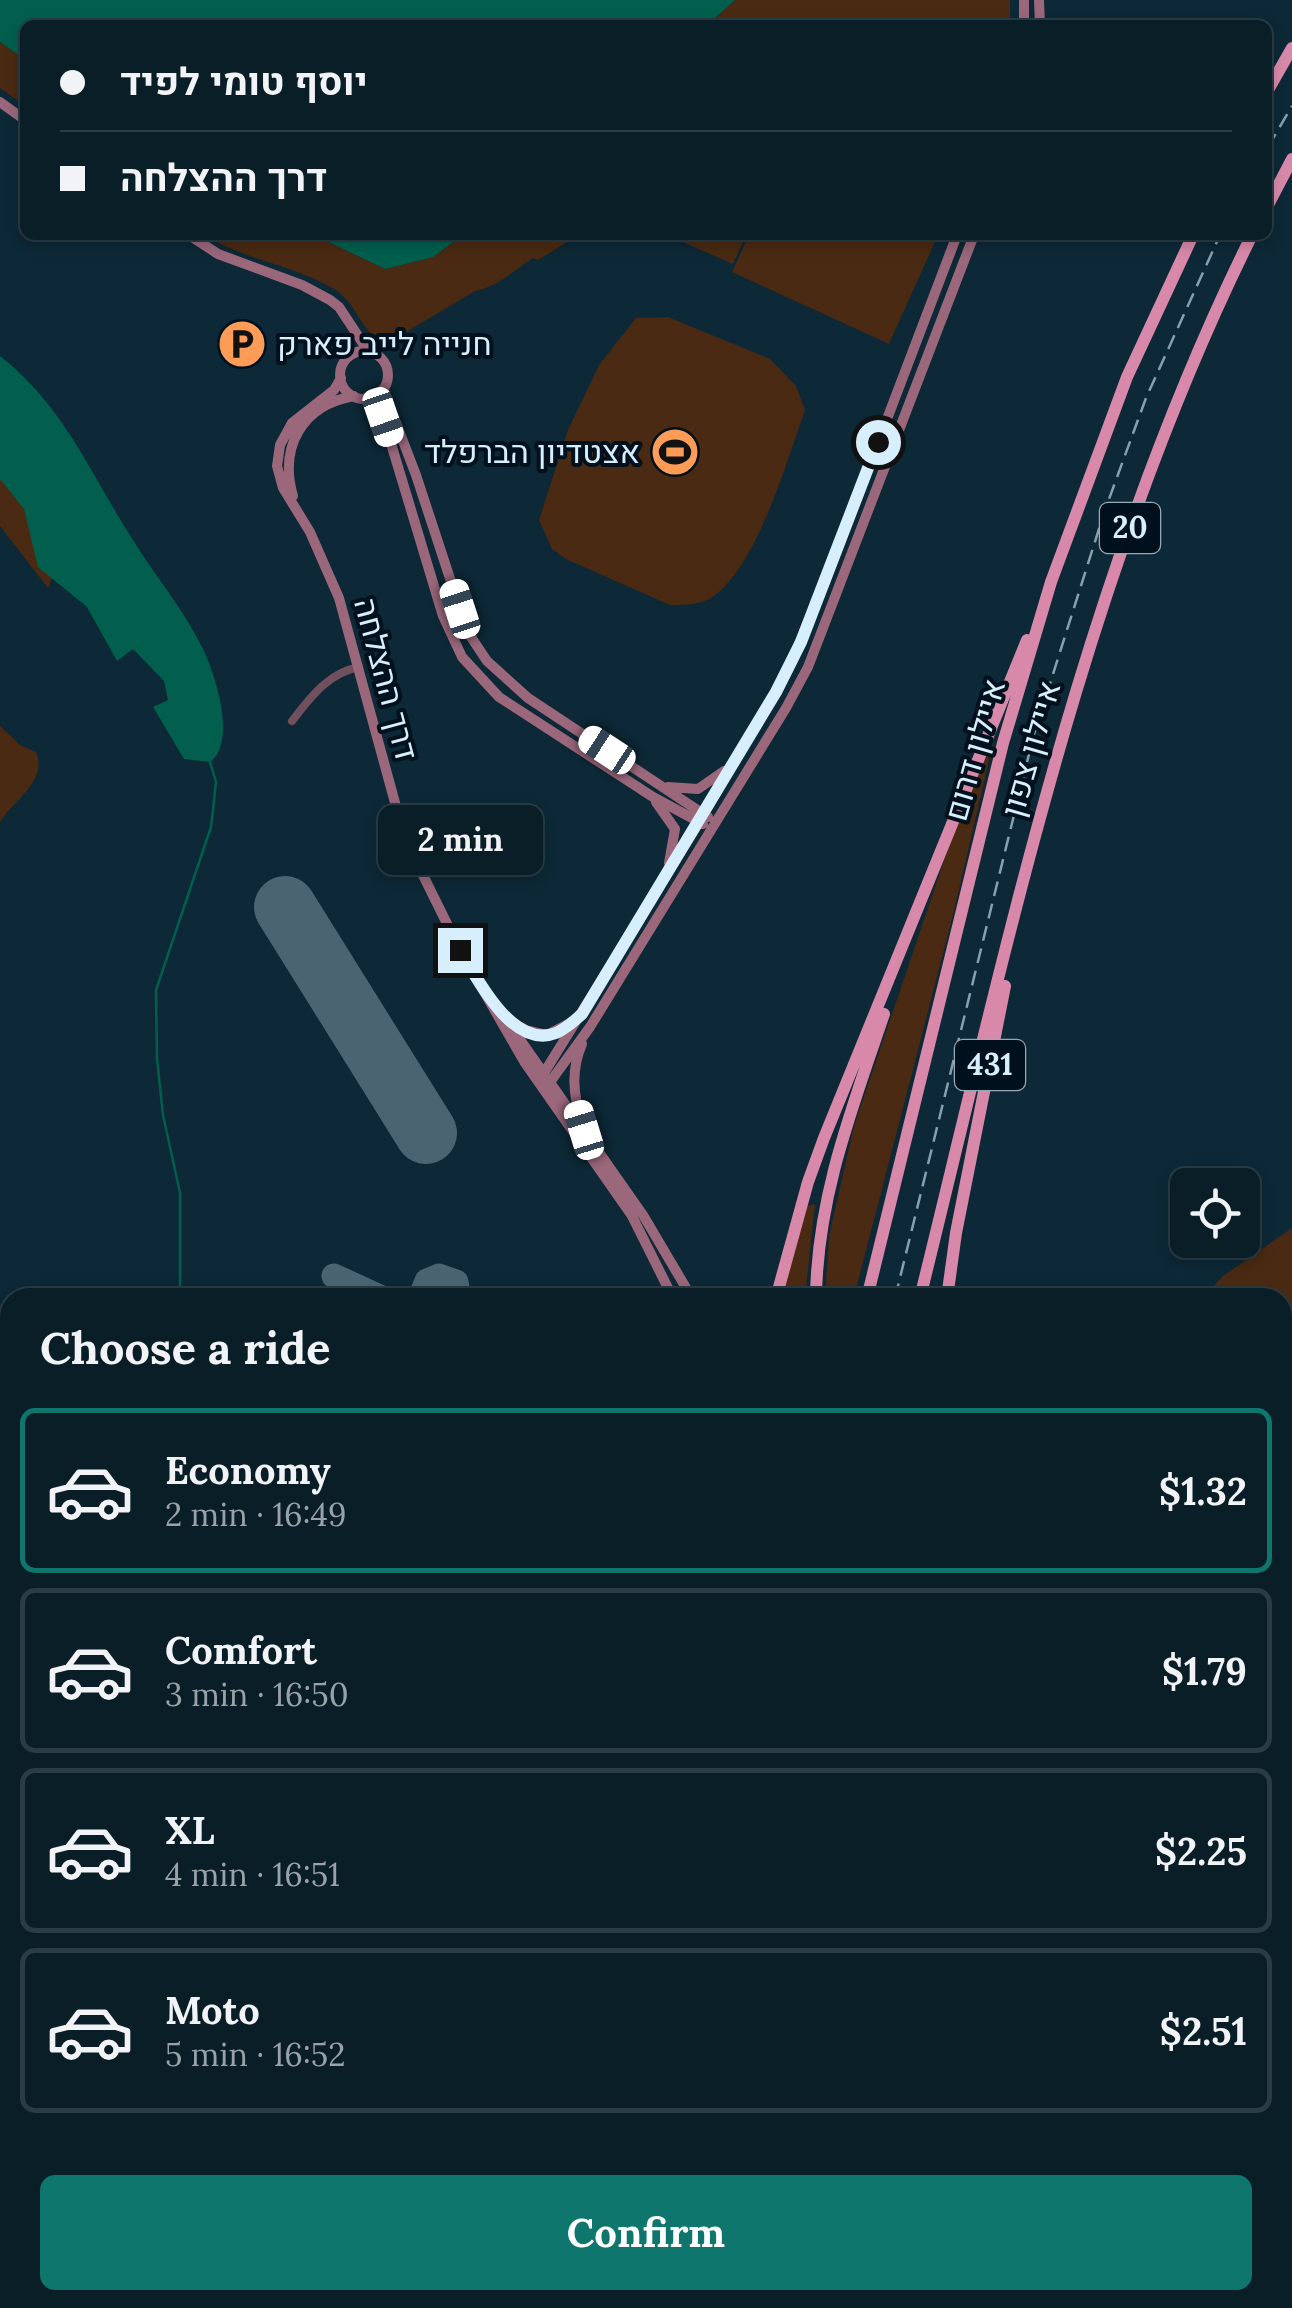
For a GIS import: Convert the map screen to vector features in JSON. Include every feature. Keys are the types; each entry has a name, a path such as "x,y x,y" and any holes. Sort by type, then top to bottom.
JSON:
{"highway":[{"path":"1272,83 1292,48"},
{"path":"1272,197 1292,158"},
{"name":"איילון דרום","path":"869,1288 998,762 1051,582 1126,377 1191,240"},
{"name":"איילון צפון","path":"922,1288 1070,706 1193,360 1250,240"},
{"path":"779,1288 824,1138 1051,582"},
{"name":"431","path":"948,1288 1035,832"},
{"path":"816,1288 818,1245 828,1188 913,927"}],"street":[{"path":"198,240 234,261 317,292 338,306 368,351 387,367 383,389 416,474 460,609 487,661 528,698 705,812 714,826"},
{"path":"545,1081 776,692 801,642 955,240"},
{"path":"545,1081 590,1026 808,667 972,240"},
{"path":"346,317 351,345 341,378 345,389 383,417 443,616 462,657 486,686 519,712 698,824 714,826"},
{"path":"348,357 368,351"},
{"name":"דרך ההצלחה","path":"341,378 334,390 292,423 280,445 279,475 339,598 396,810 441,915 525,1063 545,1081 584,1130 686,1288"},
{"path":"360,397 383,389"},
{"name":"דרך ההצלחה","path":"296,507 287,464 293,441 300,429 328,404 360,397"},
{"path":"292,722 325,682 343,670 359,667"},
{"path":"665,786 698,789 733,764"},
{"path":"653,797 675,829 667,874"},
{"name":"דרך ההצלחה","path":"474,975 632,1216 668,1288"},
{"path":"505,1018 526,1030 547,1035 566,1028 582,1014"},
{"path":"584,1130 574,1087 574,1068 590,1026"}],"shaded area":[{"path":"0,0 735,0 713,20 20,20 20,56 0,42"},
{"path":"735,0 1010,0 1010,20 713,20"},
{"path":"0,42 20,56 20,102 0,88"},
{"path":"214,240 324,240 385,269 433,257 456,240 568,240 386,344 371,334 334,289"},
{"path":"324,240 456,240 433,257 385,269"},
{"path":"678,240 744,240 733,264"},
{"path":"747,240 936,240 889,344 732,272"},
{"name":"אצטדיון הברפלד","path":"668,317 770,359 796,386 805,410 780,483 744,560 714,596 681,605 670,605 566,559 552,549 539,520 568,430 599,365 636,318"},
{"path":"0,356 42,396 59,419 196,635 222,708 222,740 210,762 184,759 153,707 168,700 164,681 133,649 117,661 87,607 38,567 24,509 0,479"},
{"path":"0,453 60,557 48,588 0,526"},
{"path":"999,717 954,911 856,1288 826,1288 829,1236 854,1126 968,790"},
{"path":"0,726 20,745 36,752 38,762 34,781 0,822"},
{"path":"815,1204 806,1288 785,1288 807,1206"},
{"path":"1292,1228 1292,1288 1212,1288 1249,1258 1260,1258 1260,1250"}],"waterway":[{"path":"180,1288 180,1193 163,1115 156,990 211,827 216,782 210,762"}],"taxiway":[{"path":"334,1276 360,1288"},
{"path":"424,1288 427,1281 439,1276 456,1282 457,1288"}],"runway":[{"path":"285,907 426,1133"}],"railway":[{"path":"1272,140 1292,106"},
{"path":"897,1288 1034,734 1105,510 1146,398 1218,240"}],"place":[{"name":"חנייה לייב פארק","path":"242,344"},
{"name":"אצטדיון הברפלד","path":"675,452"}],"route":[{"path":"460,950 505,1018 520,1027 547,1035 566,1028 582,1014 776,692 801,642 878,442"}]}
